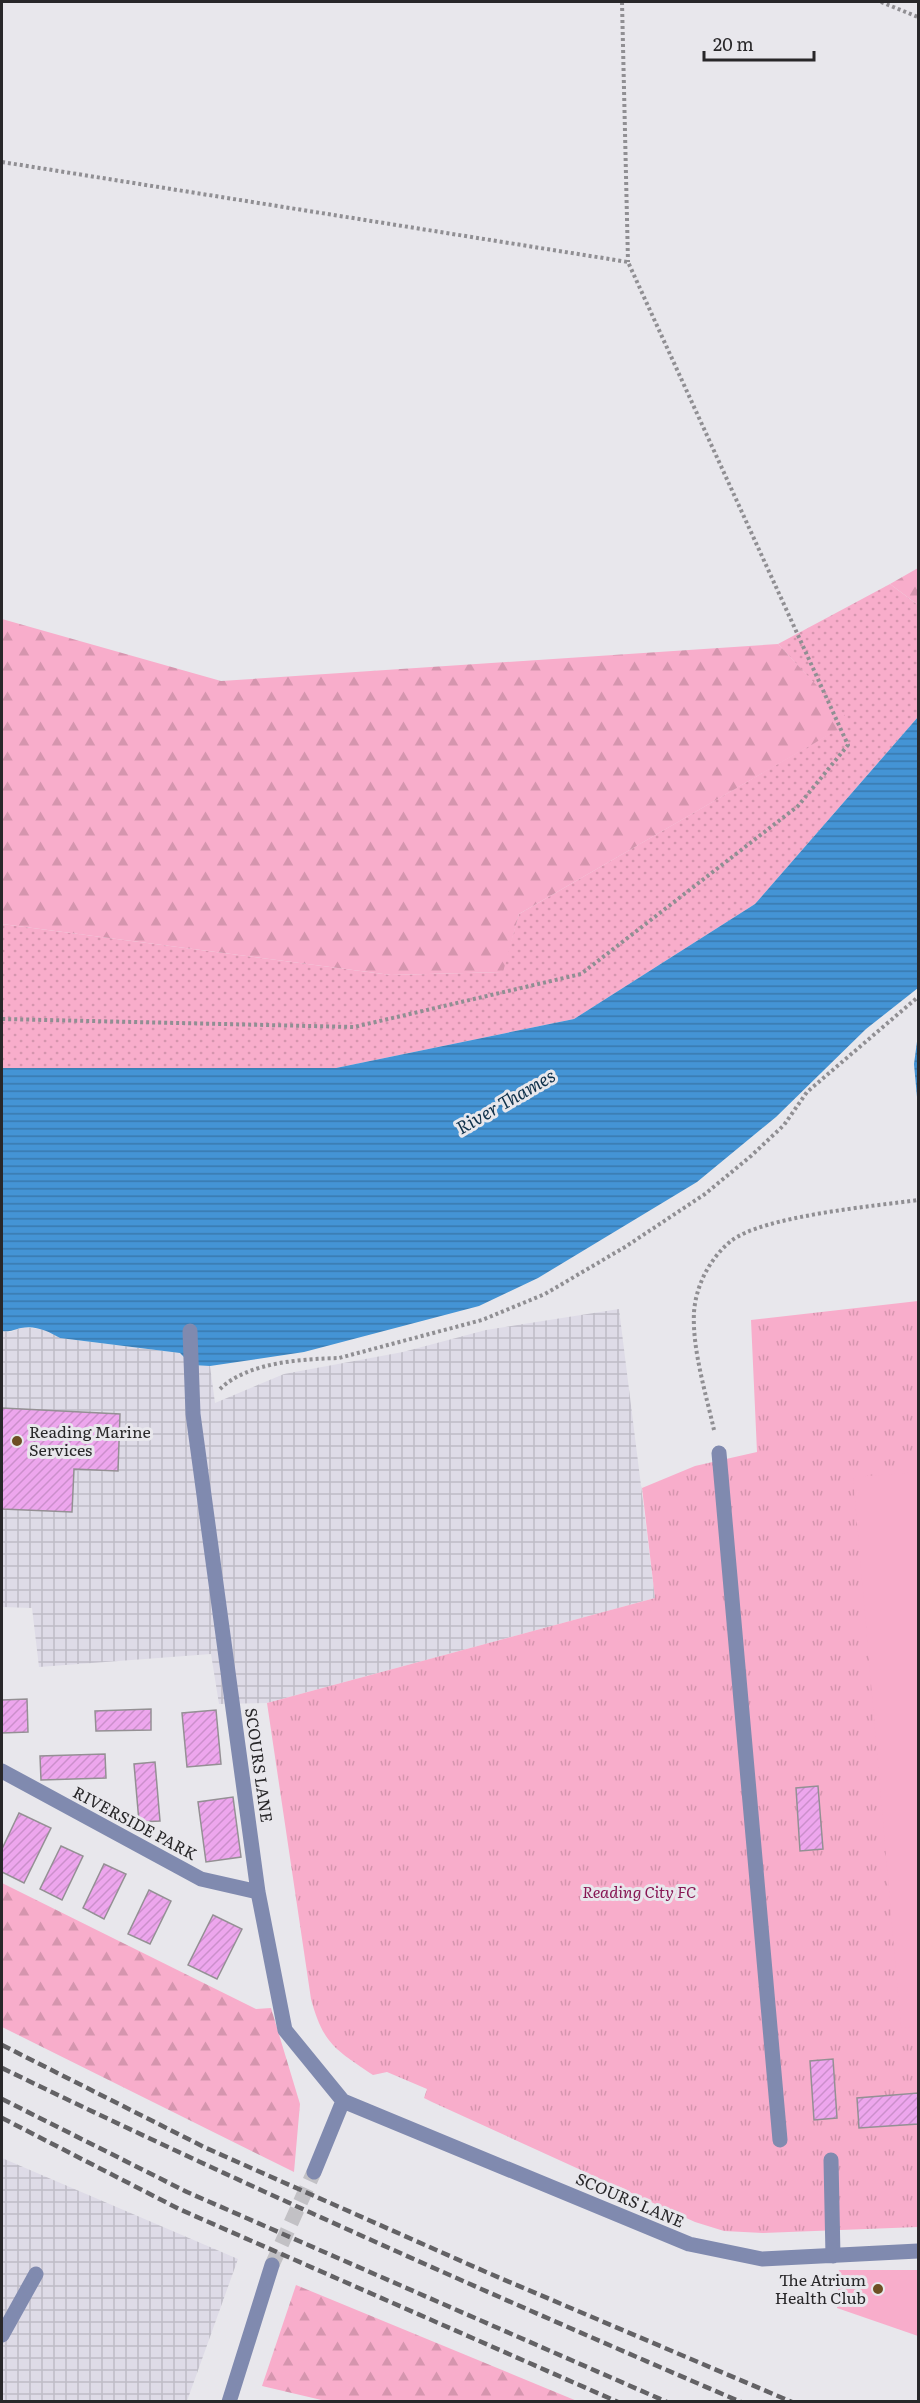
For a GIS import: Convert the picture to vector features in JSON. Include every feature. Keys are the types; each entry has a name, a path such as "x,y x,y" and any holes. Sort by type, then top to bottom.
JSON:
{"street":[{"name":"SCOURS LANE","path":"190,1331 193,1414 258,1892 285,2030 343,2101 689,2244 762,2259 918,2251"},
{"path":"719,1453 780,2140"},
{"name":"RIVERSIDE PARK","path":"2,1771 201,1879 258,1892"},
{"path":"314,2172 343,2101"},
{"path":"831,2160 833,2256"},
{"path":"229,2402 272,2265"},
{"path":"2,2335 36,2274"}],"path":[{"path":"2,1019 354,1027 581,974 798,806 848,745 628,262 622,2"},
{"path":"880,2 918,17"},
{"path":"2,162 628,262"},
{"path":"193,1414 231,1378 256,1370 316,1358 339,1358 482,1320 545,1294 625,1247 705,1194 783,1125 807,1092 918,997"},
{"path":"719,1453 700,1367 694,1312 703,1273 732,1240 776,1222 918,1200"}],"shaded area":[{"path":"619,1309 655,1598 267,1703 219,1704 211,1654 39,1667 32,1608 2,1607 2,1331 11,1332 23,1327 46,1330 60,1338 180,1353 192,1365 210,1366 215,1403 284,1374 403,1352 486,1330"},
{"path":"2,2158 238,2259 187,2401 2,2401"}],"green space":[{"path":"918,568 918,605 890,584"},
{"path":"890,584 918,605 918,717 755,904 574,1019 336,1068 2,1068 2,924 391,975 502,972 519,914 850,722 778,644"},
{"path":"2,619 221,681 778,644 851,722 519,914 503,972 391,975 2,924"},
{"name":"Reading City FC","path":"918,1301 918,2227 763,2233 724,2231 695,2222 432,2102 424,2098 427,2089 387,2072 373,2075 340,2052 326,2036 311,1999 267,1703 655,1598 642,1488 695,1466 757,1452 751,1320"},
{"path":"918,1472 918,2026 901,2028 853,1477"},
{"path":"2,1883 256,2009 271,2008 300,2104 294,2172 2,2027"},
{"name":"The Atrium Health Club","path":"839,2270 918,2270 918,2336 837,2308"},
{"path":"296,2285 577,2401 330,2402 262,2386"}],"water":[{"name":"River Thames","path":"918,717 918,988 866,1029 776,1117 697,1182 538,1278 479,1306 304,1352 210,1366 192,1365 180,1353 60,1338 31,1327 2,1331 2,1068 336,1068 574,1019 755,904"},
{"path":"918,1034 918,1108 914,1064"}],"building":[{"path":"2,1408 120,1414 118,1471 74,1469 72,1512 2,1509"},
{"path":"27,1699 28,1732 2,1733 2,1700"},
{"path":"151,1709 151,1730 96,1731 95,1711"},
{"path":"216,1710 221,1764 187,1767 182,1713"},
{"path":"105,1754 106,1778 41,1780 40,1756"},
{"path":"155,1762 160,1821 139,1822 134,1764"},
{"path":"818,1786 823,1849 800,1851 796,1788"},
{"path":"233,1797 241,1857 206,1862 198,1802"},
{"path":"19,1813 51,1828 24,1883 2,1872 2,1849"},
{"path":"61,1846 83,1856 62,1900 40,1889"},
{"path":"104,1864 126,1874 104,1919 83,1908"},
{"path":"149,1890 171,1901 150,1944 128,1934"},
{"path":"213,1915 242,1929 217,1979 188,1965"},
{"path":"833,2059 837,2118 814,2120 810,2061"},
{"path":"918,2093 918,2124 859,2128 857,2098"}],"tunnel":[{"path":"272,2265 314,2172"}],"railway":[{"path":"2,2045 206,2148 486,2272 792,2402"},
{"path":"2,2068 369,2239 741,2402"},
{"path":"2,2099 187,2192 667,2402"},
{"path":"2,2118 179,2209 618,2402"}],"place":[{"name":"Reading Marine Services","path":"17,1441"},
{"name":"The Atrium Health Club","path":"878,2289"}]}
